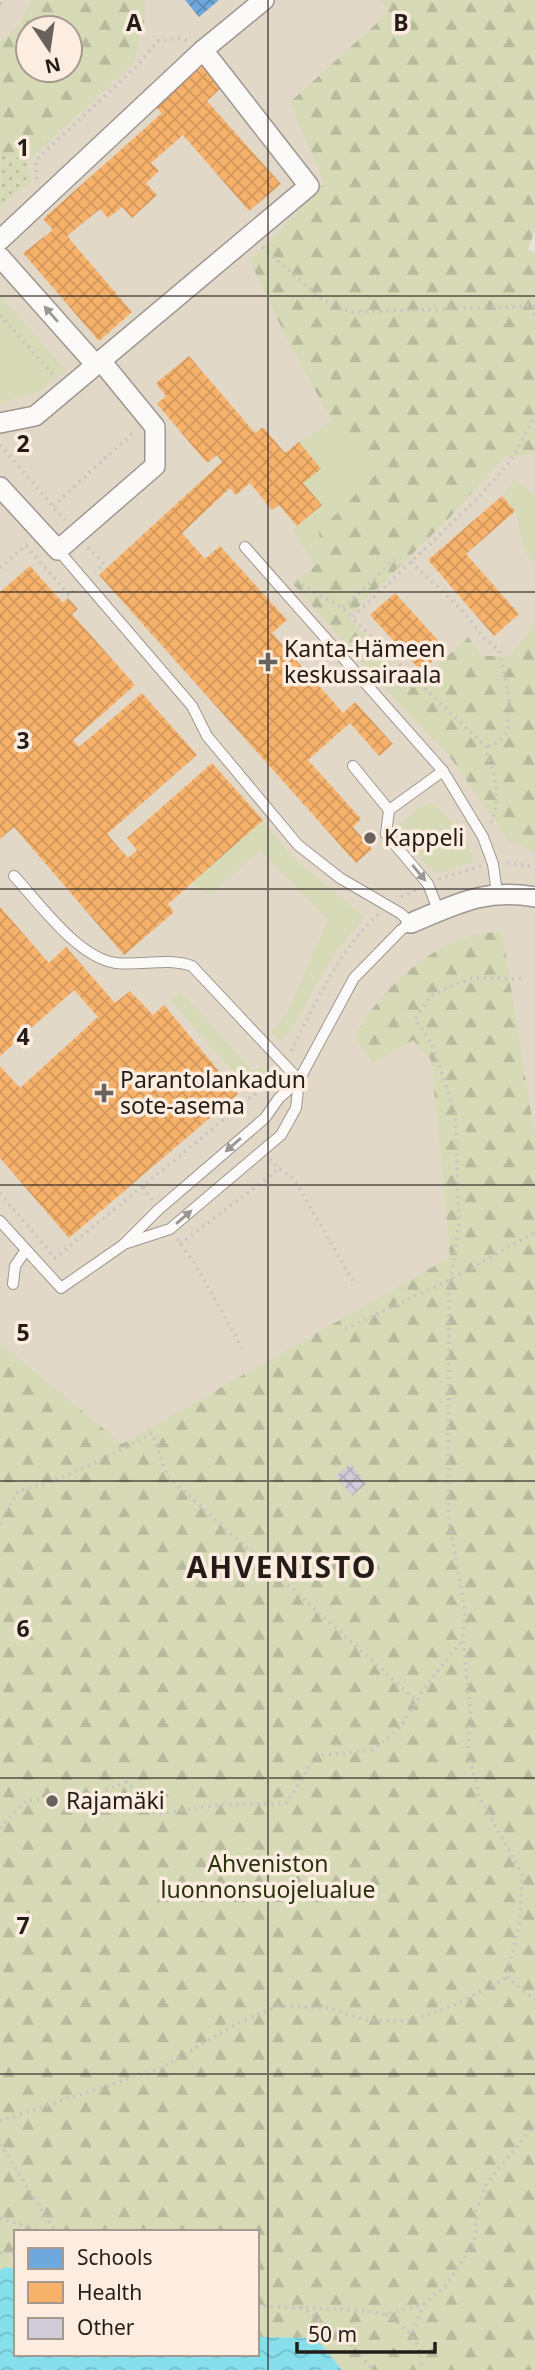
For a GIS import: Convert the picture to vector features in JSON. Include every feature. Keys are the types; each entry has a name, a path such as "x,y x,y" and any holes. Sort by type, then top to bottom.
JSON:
{"street":[{"path":"0,240 203,50 264,0"},
{"path":"0,423 35,416 309,186 203,50"},
{"path":"0,257 155,427 155,466 58,550 0,487"},
{"path":"411,923 478,896 497,893 535,897"}],"lane":[{"path":"245,547 443,771 483,837 493,864 497,893"},
{"path":"0,1221 61,1288 123,1245 158,1210 265,1118 279,1098 299,1080 354,978 411,923 389,905 340,878 298,845 207,736 192,706 58,550"},
{"path":"353,766 389,810 386,834 428,884 439,912"},
{"path":"389,810 443,771"},
{"path":"14,876 78,945 101,958 115,962 175,961 192,966 299,1080 296,1108 281,1135 170,1230 123,1245"},
{"path":"13,1284 15,1265 26,1250"}],"path":[{"path":"0,4 6,0"},
{"path":"37,182 36,160 137,66 158,41 181,38 203,50"},
{"path":"250,236 324,301 352,312 534,306 535,320"},
{"path":"0,315 60,382"},
{"path":"352,618 478,498 509,463 534,418"},
{"path":"53,506 148,419"},
{"path":"0,445 104,564"},
{"path":"0,568 26,546 36,527"},
{"path":"343,608 394,560 403,569"},
{"path":"411,562 461,609 484,638 499,650 510,703 508,730 499,742 486,747"},
{"path":"295,580 343,608 486,747 494,774 497,798 493,818"},
{"path":"0,1193 55,1258 277,1076 343,955 368,924 394,900 473,867 510,862 535,867"},
{"path":"0,2121 161,2068 238,2023 277,2006 329,2008 366,2020 410,2021 456,2004 507,1977 520,1921 522,1874 480,1798 468,1754 470,1707 463,1639 465,1610 449,1521 449,1294 459,1222 455,1112 432,1044 415,1019 431,995 472,978 521,979"},
{"path":"263,1150 279,1169 294,1179 354,1283"},
{"path":"180,1244 279,1169"},
{"path":"143,1187 158,1210"},
{"path":"170,1230 195,1264 242,1348"},
{"path":"345,1329 452,1279 535,1232"},
{"path":"0,1524 18,1491 56,1479 152,1433 167,1476 417,1701"},
{"path":"0,1828 27,1800 80,1799 127,1782 156,1814 219,1805 287,1803 316,1755 372,1750 401,1727 423,1690 463,1639"},
{"path":"507,1977 535,2000"},
{"path":"259,2306 356,2310 386,2314 423,2305 446,2285 475,2241 475,2210 487,2183 535,2125"},
{"path":"0,2144 55,2230"},
{"path":"0,2218 38,2230"},
{"path":"412,2333 423,2305"},
{"path":"300,2307 347,2340 373,2370"},
{"path":"386,2314 412,2333 422,2359 421,2370"}],"shaded area":[{"name":"Kanta-Hämeen keskussairaala","path":"0,0 381,0 389,13 290,101 324,183 322,401 332,421 535,395 535,807 509,840 535,852 535,1138 414,1040 431,1060 450,1257 122,1444 0,1343"}],"green space":[{"path":"31,0 145,0 145,19 134,63 29,160 0,157 0,42 14,30 14,84 84,84 84,14 25,14"},
{"path":"381,0 535,0 535,229 528,250 535,253 535,449 532,453 504,457 449,518 348,617 413,688 468,637 482,656 510,656 535,624 535,852 509,841 448,754 397,702 292,583 321,561 319,531 382,468 332,421 288,341 250,261 324,183 290,102 388,13"},
{"path":"1,155 29,160 31,181 0,207"},
{"path":"0,296 65,370 41,390 0,403"},
{"path":"332,421 382,468 319,531 321,560 315,565 293,530 322,505 303,483 321,469 299,442"},
{"path":"514,480 535,496 535,565 524,547 515,511 502,496"},
{"path":"433,803 464,837 474,862 437,874 404,843 397,828 419,807"},
{"path":"263,820 292,857 364,917 332,957 294,1025 281,1042 271,1032 287,1013 328,920 260,850 209,895 192,883"},
{"name":"Ahveniston luonnonsuojelualue","path":"502,931 535,1138 535,2370 342,2370 316,2338 259,2337 259,2230 14,2230 14,2269 5,2267 0,2270 0,1343 122,1444 450,1257 431,1060 413,1040 373,1063 355,1037 375,1005 403,976 436,951 474,935"},
{"path":"180,991 254,1072 261,1066 268,1073 260,1084 249,1089 170,1000"}],"water":[{"path":"5,2267 14,2269 14,2356 259,2356 259,2337 316,2338 342,2370 0,2370 0,2270"}],"building: Schools":[{"path":"185,0 219,0 199,17"}],"building: Health":[{"path":"203,65 223,86 207,101 281,184 249,211 183,135 151,163 159,171 146,183 157,195 132,218 122,207 108,218 100,209 67,236 132,312 99,341 23,253 53,230 43,219 162,113 155,106"},
{"path":"189,356 255,433 263,427 285,453 299,442 321,469 303,483 322,505 297,526 279,505 272,510 250,483 236,495 230,488 182,533 205,559 220,546 287,620 272,633 343,713 355,702 393,744 379,756 350,723 308,760 361,819 353,827 372,849 356,863 99,575 222,462 217,455 207,463 157,404 166,396 156,383"},
{"path":"502,496 515,511 466,554 519,614 494,636 428,560"},
{"path":"30,566 63,603 68,598 78,609 72,614 135,685 73,740 79,747 142,693 197,755 107,834 128,858 137,850 127,838 212,763 263,820 168,904 174,912 124,955 14,827 0,839 0,592"},
{"path":"395,593 446,649 421,671 370,615"},
{"name":"Parantolankadun sote-asema","path":"0,907 49,963 66,947 115,1003 130,991 153,1015 164,1005 238,1094 69,1238 0,1158 0,1066 20,1088 98,1017 74,990 0,1056"}],"building: Other":[{"path":"351,1464 366,1484 352,1496 336,1476"}],"place":[{"name":"Kanta-Hämeen keskussairaala","path":"268,662"},
{"name":"Kappeli","path":"370,838"},
{"name":"Parantolankadun sote-asema","path":"104,1093"},
{"name":"Rajamäki","path":"52,1801"}],"district":[{"name":"AHVENISTO","path":"282,1568"}]}
